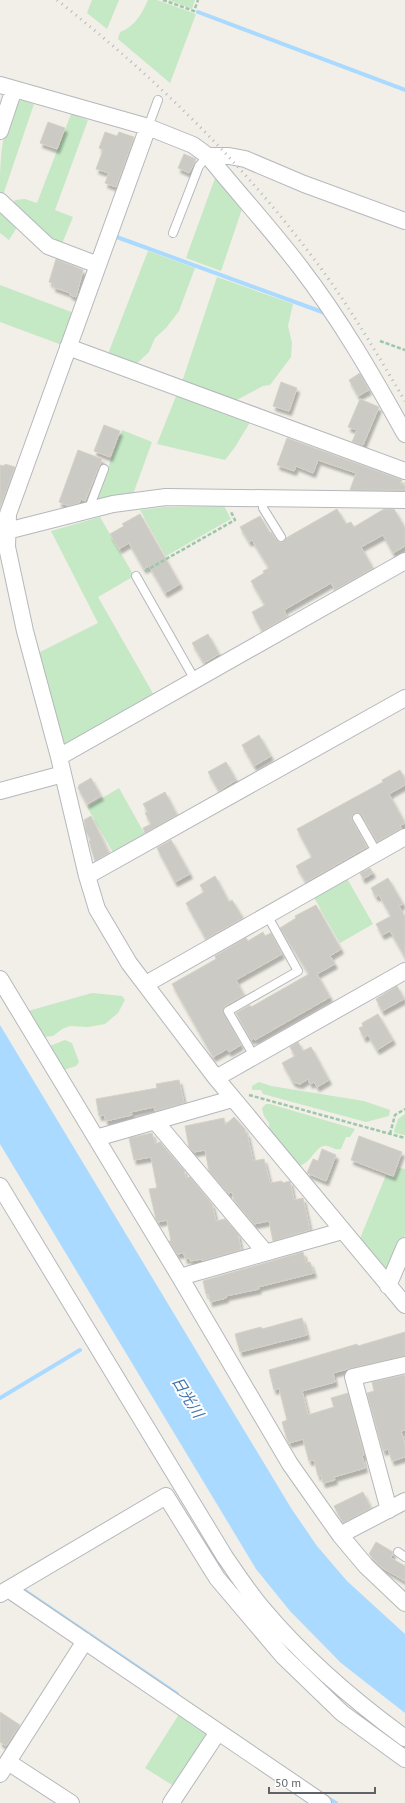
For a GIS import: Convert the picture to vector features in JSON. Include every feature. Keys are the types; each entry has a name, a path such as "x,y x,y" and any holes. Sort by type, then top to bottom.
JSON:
{"street":[{"path":"0,131 7,87 148,127 193,145 208,156 299,266 339,322 368,367 405,434"},
{"path":"148,127 2,528 25,631 59,757 87,876 97,909 129,963 224,1088 405,1305"},
{"path":"208,156 229,156 245,159 304,184 405,220"},
{"path":"0,201 48,246 98,265"},
{"path":"68,347 405,471"},
{"path":"2,528 88,511 113,504 166,497 405,500"},
{"path":"59,757 405,561"},
{"path":"87,876 405,698"},
{"path":"0,791 63,774"},
{"path":"146,984 405,837"},
{"path":"96,1138 155,1121 224,1088 254,1056 403,976"},
{"path":"0,979 180,1276 290,1464 340,1535 366,1566 405,1603"},
{"path":"155,1121 265,1252"},
{"path":"2,1195 225,1557 262,1608 298,1648 339,1686 370,1712 405,1738"},
{"path":"180,1276 342,1231"},
{"path":"388,1286 405,1246"},
{"path":"389,1510 352,1378 405,1365"},
{"path":"323,1803 85,1641 4,1591 166,1496 217,1578 283,1656 342,1713 405,1759"},
{"path":"340,1535 405,1501"},
{"path":"71,1803 4,1768 85,1641"},
{"path":"171,1803 218,1732"}],"lane":[{"path":"148,127 158,100"},
{"path":"173,233 199,166 208,156"},
{"path":"88,511 104,469"},
{"path":"262,498 263,508 281,536"},
{"path":"136,576 195,680"},
{"path":"357,818 377,853"},
{"path":"254,1056 228,1010 298,971 267,915"}],"path":[{"path":"163,0 194,11 198,0"},
{"path":"380,341 405,350"},
{"path":"136,576 235,520 223,498"},
{"path":"224,1088 405,1138"},
{"path":"390,1134 395,1115 405,1109"}],"green space":[{"path":"92,0 119,0 107,29 87,13"},
{"path":"148,0 157,0 196,14 170,83 118,39 120,32 130,27 134,23"},
{"path":"168,0 195,0 192,9"},
{"path":"22,100 34,104 2,198 0,197 0,171 4,135 12,112 18,101"},
{"path":"71,114 88,120 55,210 73,217 61,246 52,242 12,205 15,200 25,199 37,203"},
{"path":"215,178 242,209 221,271 186,258"},
{"path":"0,206 19,224 9,240 0,233"},
{"path":"148,251 195,268 179,311 166,328 155,338 149,352 132,368 106,359"},
{"path":"217,277 293,304 288,326 292,343 291,357 270,385 263,386 231,403 181,385"},
{"path":"0,285 74,313 62,345 0,322"},
{"path":"178,391 252,419 235,447 225,460 157,444"},
{"path":"122,430 152,442 132,497 94,505"},
{"path":"224,506 231,519 166,556 140,510 164,507"},
{"path":"100,517 134,576 98,597 155,697 64,749 36,654 98,623 51,531"},
{"path":"119,788 147,838 115,856 87,807"},
{"path":"345,875 373,924 340,943 312,894"},
{"path":"92,993 122,996 125,1000 118,1013 105,1024 88,1027 70,1026 62,1029 53,1036 44,1037 28,1011"},
{"path":"65,1040 72,1043 79,1062 76,1066 61,1071 50,1051 50,1046"},
{"path":"259,1082 271,1086 364,1101 390,1110 389,1116 366,1122 263,1094 261,1090 252,1090 252,1086"},
{"path":"266,1104 355,1129 350,1137 346,1137 341,1149 323,1146 317,1150 309,1160 296,1167 270,1137 269,1123 264,1116 262,1108"},
{"path":"405,1114 405,1135 395,1133 394,1131 398,1119"},
{"path":"399,1168 405,1169 405,1235 391,1267 384,1269 359,1241 386,1175 395,1178"},
{"path":"181,1711 209,1730 209,1737 177,1788 145,1768"}],"water":[{"name":"日光川","path":"0,1025 291,1508 317,1546 347,1581 405,1634 405,1713 341,1663 290,1611 256,1569 0,1144"}],"building":[{"path":"48,122 65,128 57,149 40,143"},
{"path":"105,132 117,136 119,132 134,137 116,187 105,183 109,173 96,169 103,150 99,148"},
{"path":"184,154 196,159 189,173 178,168"},
{"path":"56,259 83,270 76,297 70,295 70,293 53,287 54,284 49,282"},
{"path":"360,373 369,390 358,396 349,380"},
{"path":"281,382 297,388 289,411 273,406"},
{"path":"360,399 379,407 363,445 352,442 357,430 348,427"},
{"path":"104,425 120,431 110,457 94,451"},
{"path":"287,438 402,480 400,484 405,486 405,490 350,490 356,473 318,460 313,473 296,466 294,471 277,465"},
{"path":"78,450 102,459 85,501 81,499 79,503 68,506 59,502"},
{"path":"5,464 15,467 0,508 0,465 4,466"},
{"path":"337,509 346,524 351,522 354,527 384,509 394,509 405,528 405,546 393,553 383,535 361,547 373,568 335,590 331,583 284,610 287,617 262,631 252,612 265,605 251,581 269,568 252,540 249,542 240,527 260,516 270,533 271,532 278,542 282,542 286,538"},
{"path":"140,514 180,584 165,593 149,566 144,569 129,543 119,549 110,534 124,526 122,524"},
{"path":"208,634 219,654 204,663 192,643"},
{"path":"259,735 271,756 254,766 242,745"},
{"path":"226,762 236,780 219,791 208,772"},
{"path":"400,770 405,779 405,785 389,794 405,823 400,826 402,828 377,842 362,815 355,813 352,816 352,820 367,847 306,882 296,866 312,857 297,829 383,782 382,780"},
{"path":"91,778 101,796 87,804 78,788 79,785"},
{"path":"165,792 177,815 145,833 143,828 151,824 145,813 148,812 143,804"},
{"path":"91,816 109,853 95,861 89,841 91,840 86,832 84,820"},
{"path":"171,840 190,874 175,882 157,848"},
{"path":"370,868 373,873 363,879 360,873"},
{"path":"215,876 229,902 232,900 243,918 206,939 186,903 204,892 200,885"},
{"path":"388,878 403,904 399,906 405,917 405,957 390,931 382,935 376,924 391,916 379,895 376,897 371,888"},
{"path":"316,905 341,949 330,956 335,964 317,974 330,997 255,1040 254,1038 251,1040 236,1013 250,1005 251,1007 309,974 280,928 296,918 295,916"},
{"path":"263,932 265,936 271,933 282,954 236,980 244,995 225,1006 223,1011 241,1045 229,1052 227,1049 213,1057 172,984 216,959 215,956 246,938 248,941"},
{"path":"397,986 404,999 382,1011 376,999"},
{"path":"378,1014 393,1040 377,1050 368,1035 364,1038 359,1028 363,1026 362,1023"},
{"path":"298,1042 303,1051 311,1047 329,1080 317,1087 314,1082 310,1084 308,1079 300,1084 293,1082 282,1063 295,1056 290,1047"},
{"path":"179,1080 184,1103 155,1111 154,1107 131,1112 132,1115 106,1121 104,1115 99,1116 96,1099 157,1088 156,1084"},
{"path":"234,1117 245,1129 245,1133 247,1133 253,1161 264,1159 270,1183 282,1181 283,1183 290,1181 294,1200 303,1198 310,1230 273,1241 269,1221 254,1224 234,1200 232,1192 228,1193 209,1171 205,1150 194,1152 189,1147 185,1126 224,1118 225,1125"},
{"path":"152,1133 155,1144 160,1142 184,1170 186,1178 190,1177 212,1204 216,1221 225,1219 238,1234 241,1250 202,1261 202,1259 190,1261 190,1258 185,1259 184,1253 177,1254 169,1241 171,1241 167,1220 158,1222 156,1219 149,1189 157,1188 151,1157 134,1160 129,1138"},
{"path":"359,1136 402,1152 393,1176 351,1160"},
{"path":"322,1149 336,1155 326,1181 307,1173 313,1159 318,1161"},
{"path":"303,1252 306,1263 310,1262 314,1273 258,1287 259,1289 226,1296 226,1298 210,1302 209,1294 206,1294 203,1281"},
{"path":"302,1318 307,1335 240,1352 235,1334 261,1327 262,1329"},
{"path":"405,1332 405,1356 333,1373 335,1382 302,1391 308,1415 334,1407 331,1398 348,1393 364,1455 362,1456 365,1468 334,1477 335,1480 323,1483 321,1475 318,1476 314,1460 309,1461 303,1439 289,1443 287,1439 282,1422 287,1420 279,1388 274,1390 269,1370 357,1344 358,1346"},
{"path":"405,1375 405,1430 401,1431 405,1445 405,1457 392,1461 388,1449 383,1451 367,1393 374,1391 372,1382"},
{"path":"363,1492 371,1508 343,1523 334,1506"},
{"path":"376,1542 393,1552 391,1558 405,1566 405,1581 381,1567 369,1554"},
{"path":"0,1712 20,1725 6,1746 0,1742"}],"waterway":[{"path":"198,12 405,90"},
{"path":"114,236 325,313"},
{"path":"0,1398 80,1350"},
{"path":"22,1589 177,1694"},
{"path":"326,1797 336,1803"}],"railway":[{"path":"57,0 129,60 163,91 196,123 259,190 317,263 341,297 405,401"}]}
